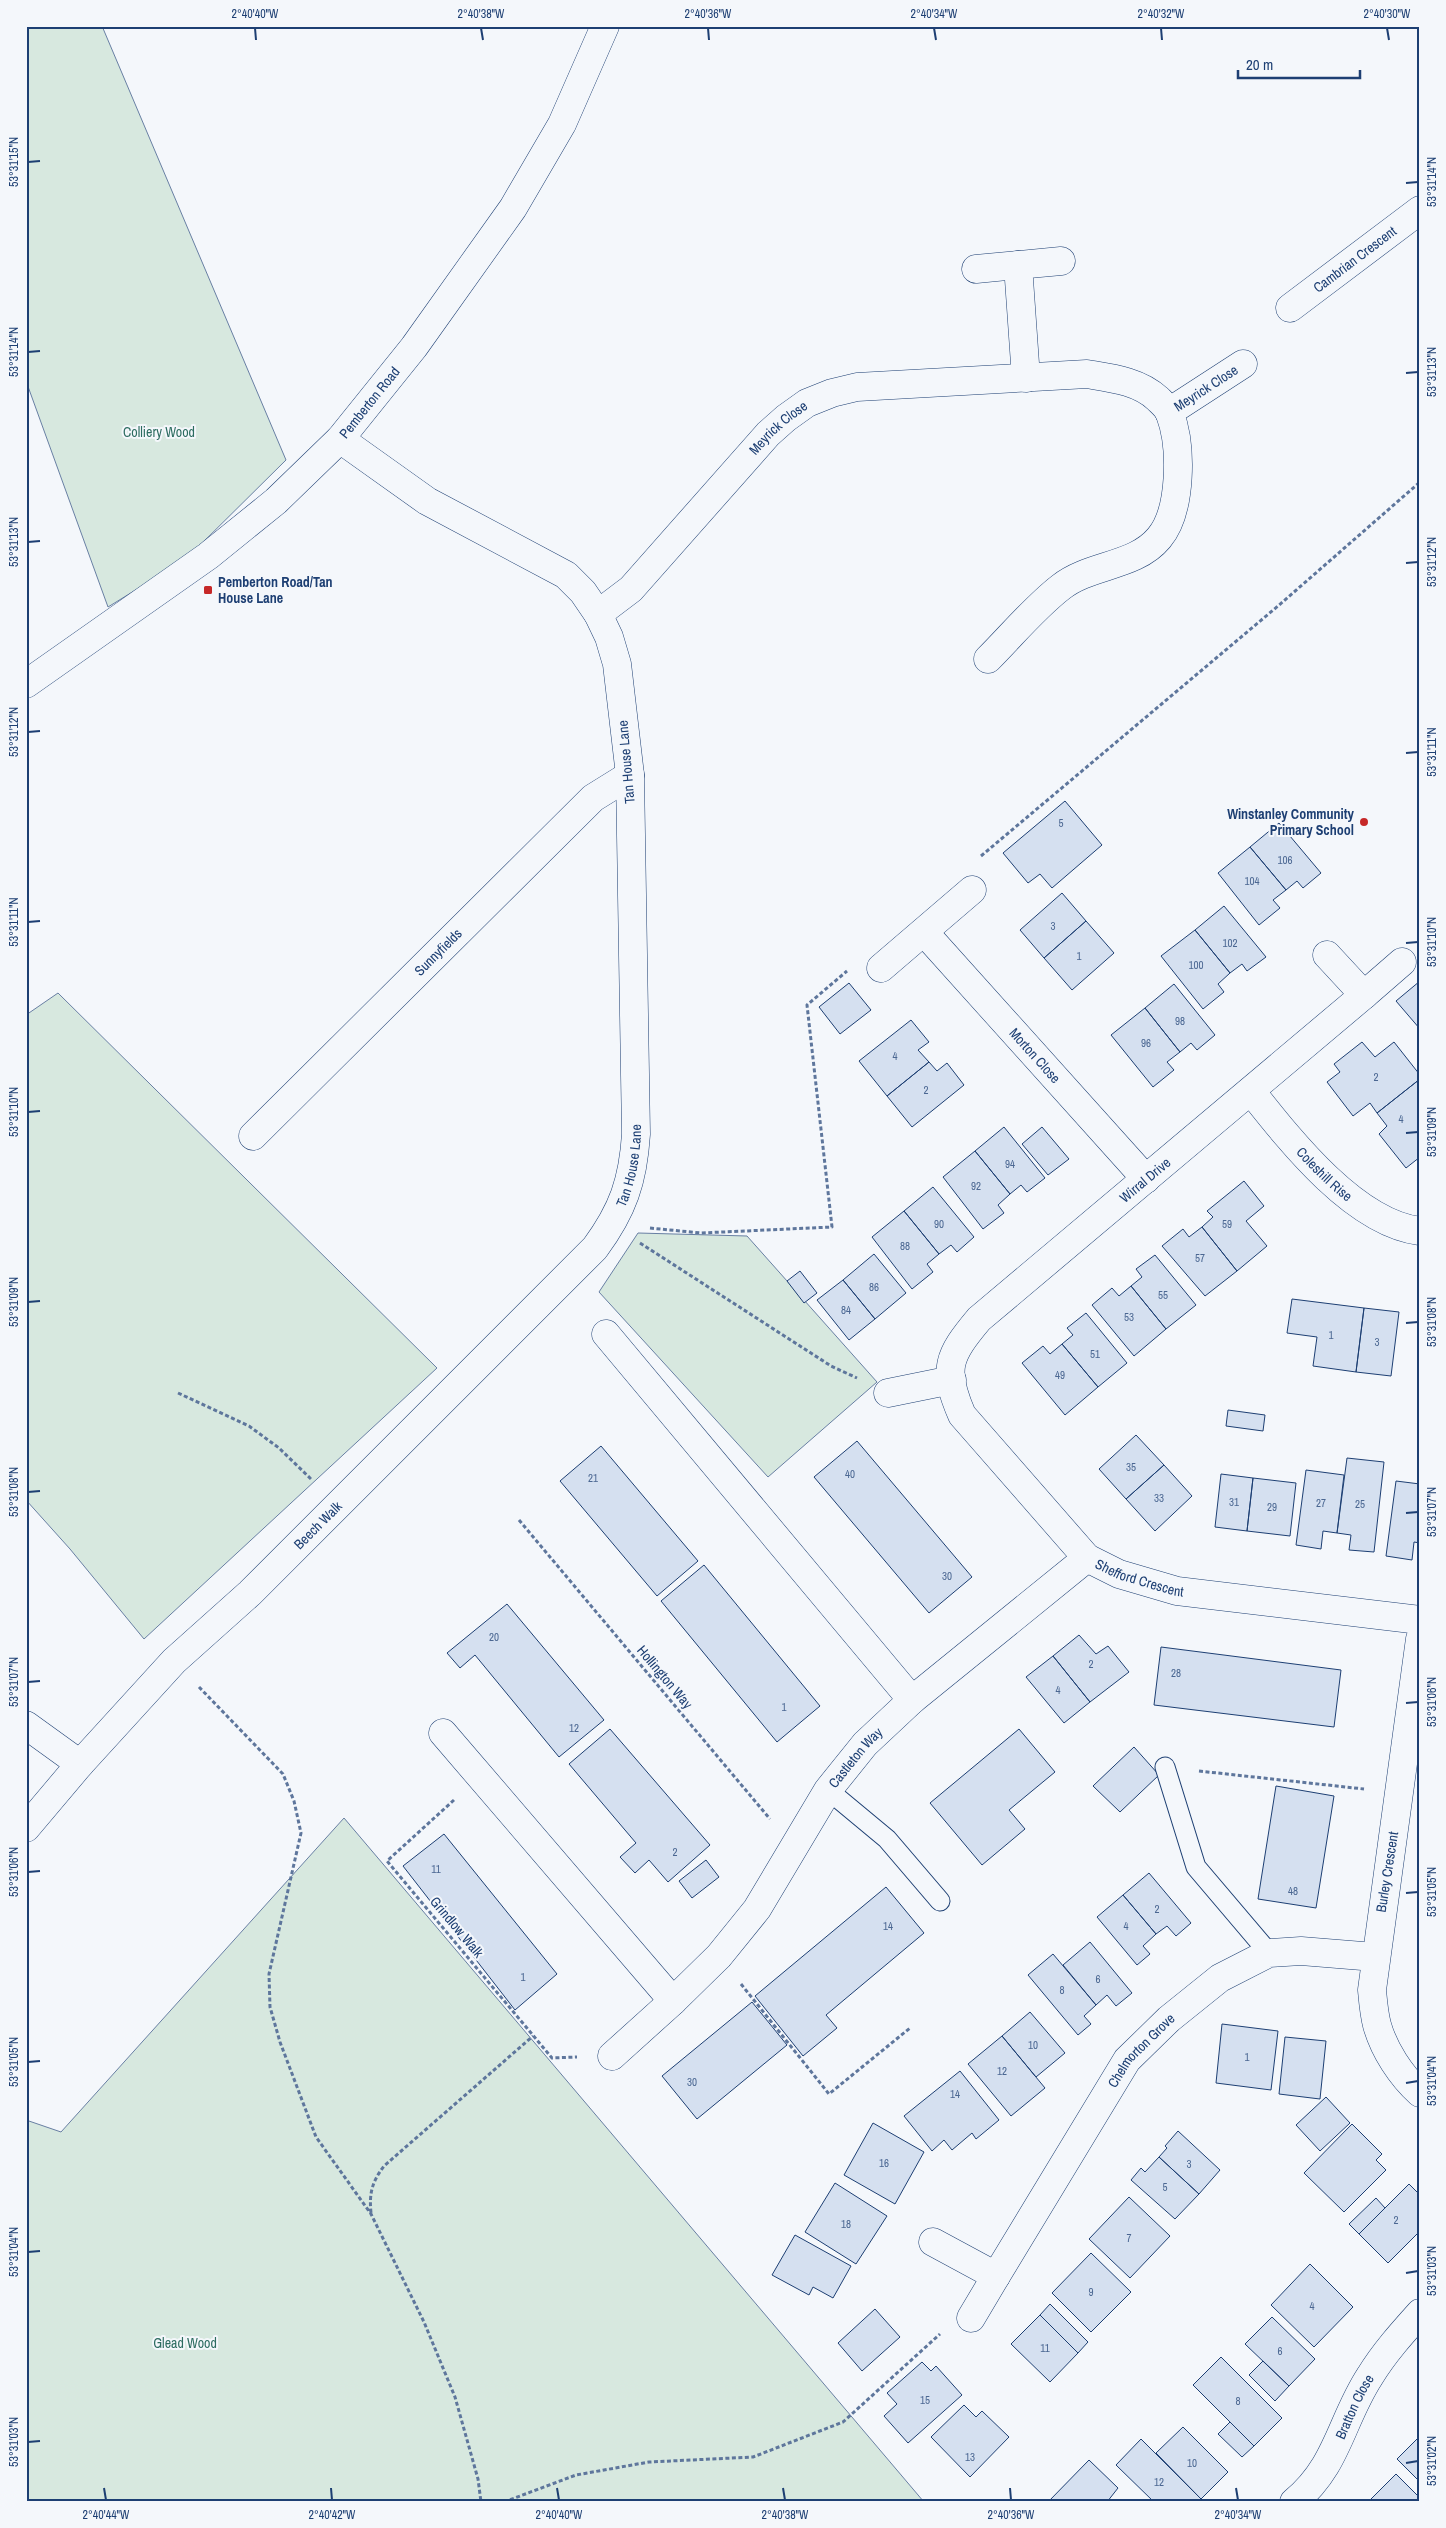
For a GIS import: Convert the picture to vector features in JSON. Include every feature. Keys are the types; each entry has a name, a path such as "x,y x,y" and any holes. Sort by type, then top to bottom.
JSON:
{"street":[{"name":"Pemberton Road","path":"26,684 208,556 276,501 340,439 414,347 513,208 562,124 605,26"},
{"name":"Cambrian Crescent","path":"1290,308 1420,210"},
{"path":"976,268 1061,262"},
{"path":"1018,265 1026,378"},
{"name":"Meyrick Close","path":"1169,412 1242,364"},
{"name":"Meyrick Close","path":"598,614 631,589 768,434 807,403 832,393 857,387 1087,374 1121,380 1139,387 1156,398 1169,412 1177,442 1178,469 1170,520 1159,539 1142,552 1121,562 1080,576 1062,586 988,659"},
{"name":"Tan House Lane","path":"340,439 428,501 566,575 583,592 598,614 609,637 617,664 630,776 636,1134 634,1166 626,1195 612,1224"},
{"name":"Sunnyfields","path":"254,1136 593,798 630,776"},
{"path":"881,968 972,890"},
{"name":"Morton Close","path":"924,932 1146,1179"},
{"path":"1327,955 1364,995"},
{"name":"Wirral Drive","path":"952,1380 950,1361 960,1342 979,1319 1402,962"},
{"name":"Coleshill Rise","path":"1251,1091 1292,1143 1321,1172 1363,1206 1386,1219 1420,1231"},
{"name":"Beech Walk","path":"26,1828 80,1764 174,1661 250,1593 595,1248 612,1224"},
{"path":"606,1334 912,1700"},
{"path":"888,1393 952,1380"},
{"name":"Shefford Crescent","path":"952,1380 954,1397 962,1415 1087,1558 1119,1574 1177,1591 1420,1620"},
{"name":"Castleton Way","path":"612,2056 719,1956 757,1909 828,1790 865,1744 912,1700 1087,1558"},
{"name":"Burley Crescent","path":"1420,1639 1374,1957 1372,1990 1377,2025 1406,2080 1420,2093"},
{"path":"26,1725 80,1764"},
{"path":"443,1733 673,2001"},
{"name":"Chelmorton Grove","path":"971,2318 1127,2060 1169,2019 1220,1978 1269,1953 1301,1952 1374,1957"},
{"path":"933,2242 996,2276"},
{"name":"Bratton Close","path":"1294,2502 1306,2492 1327,2467 1369,2376 1420,2313"}],"lane":[{"path":"1165,1767 1196,1867 1269,1953"},
{"path":"828,1790 887,1840 940,1901"}],"path":[{"path":"612,1224 831,1366 888,1393"},
{"path":"178,1393 249,1426 279,1448 315,1482"},
{"name":"Hollington Way","path":"519,1520 795,1848"},
{"path":"174,1661 283,1774 294,1801 301,1833 269,1974 270,2007 280,2042 316,2137 371,2214 424,2322 455,2397 478,2479 481,2502"},
{"path":"1165,1767 1399,1793"},
{"name":"Grindlow Walk","path":"480,1776 386,1861 552,2058 612,2056"},
{"path":"719,1956 829,2094 910,2028"},
{"path":"371,2214 369,2197 373,2181 384,2166 533,2036"},
{"path":"504,2502 576,2476 649,2462 753,2457 843,2422 944,2330 971,2318"}],"green space":[{"name":"Colliery Wood","path":"26,26 102,26 286,460 186,559 108,607 26,381"},
{"path":"58,993 437,1368 144,1639 70,1549 26,1500 26,1015"},
{"path":"638,1233 747,1236 877,1382 768,1477 599,1292"},
{"name":"Glead Wood","path":"344,1818 924,2502 26,2502 26,2120 61,2132"}],"building":[{"path":"1065,801 1102,845 1052,888 1040,874 1028,883 1003,853"},
{"path":"1279,823 1321,873 1303,888 1297,881 1286,890 1250,847"},
{"path":"1250,847 1286,890 1273,900 1280,908 1259,925 1218,873"},
{"path":"1062,893 1086,921 1044,958 1020,930"},
{"path":"1224,906 1266,957 1247,971 1242,964 1230,973 1195,930"},
{"path":"1086,921 1114,953 1072,990 1044,958"},
{"path":"1195,930 1230,973 1218,984 1224,992 1203,1009 1161,956"},
{"path":"1420,981 1420,1029 1396,1001"},
{"path":"849,983 871,1010 840,1034 819,1007"},
{"path":"1174,984 1215,1035 1197,1050 1191,1043 1180,1052 1145,1008"},
{"path":"1145,1008 1180,1052 1167,1062 1174,1070 1153,1087 1111,1035"},
{"path":"911,1020 929,1042 918,1050 929,1062 887,1096 859,1061"},
{"path":"1362,1042 1375,1057 1394,1042 1420,1075 1420,1079 1377,1113 1370,1103 1353,1116 1327,1082 1340,1072 1334,1064"},
{"path":"929,1062 937,1071 947,1063 964,1085 912,1127 887,1096"},
{"path":"1420,1079 1420,1157 1406,1168 1379,1134 1387,1126 1377,1113"},
{"path":"1004,1127 1045,1178 1027,1192 1021,1185 1010,1194 975,1151"},
{"path":"1042,1127 1069,1159 1048,1175 1022,1144"},
{"path":"975,1151 1010,1194 998,1205 1004,1213 983,1229 943,1177"},
{"path":"1244,1181 1264,1206 1246,1221 1267,1246 1237,1271 1202,1227 1213,1217 1207,1211"},
{"path":"933,1187 974,1237 957,1252 951,1245 939,1254 904,1211"},
{"path":"904,1211 939,1254 927,1264 933,1272 912,1289 872,1237"},
{"path":"1202,1227 1237,1271 1205,1296 1162,1246 1183,1229 1189,1237"},
{"path":"874,1254 906,1293 875,1319 843,1280"},
{"path":"1155,1255 1196,1305 1166,1329 1131,1286 1142,1277 1136,1269"},
{"path":"800,1271 817,1293 804,1303 787,1281"},
{"path":"843,1280 875,1319 849,1340 817,1300"},
{"path":"1131,1286 1166,1329 1134,1356 1092,1305 1112,1288 1119,1296"},
{"path":"1292,1299 1364,1308 1356,1372 1313,1366 1317,1337 1287,1333"},
{"path":"1364,1308 1399,1312 1391,1376 1356,1372"},
{"path":"1086,1313 1127,1363 1098,1387 1062,1344 1073,1335 1067,1328"},
{"path":"1062,1344 1098,1387 1065,1415 1022,1363 1043,1346 1050,1354"},
{"path":"1228,1410 1265,1415 1263,1431 1226,1426"},
{"path":"1136,1435 1164,1465 1126,1499 1099,1469"},
{"path":"857,1441 972,1577 929,1613 814,1477"},
{"path":"601,1446 698,1561 657,1596 560,1481"},
{"path":"1347,1458 1384,1462 1374,1552 1349,1550 1351,1535 1337,1533"},
{"path":"1164,1465 1192,1496 1155,1531 1126,1499"},
{"path":"1306,1470 1344,1475 1337,1533 1323,1531 1321,1549 1296,1545"},
{"path":"1221,1474 1253,1478 1247,1531 1215,1527"},
{"path":"1253,1478 1296,1483 1290,1536 1247,1531"},
{"path":"1396,1481 1420,1484 1420,1543 1414,1542 1412,1560 1386,1556"},
{"path":"704,1565 820,1706 777,1742 661,1601"},
{"path":"507,1604 604,1720 559,1757 475,1655 460,1668 447,1653"},
{"path":"1079,1635 1096,1654 1108,1646 1129,1672 1090,1702 1053,1656"},
{"path":"1161,1647 1341,1670 1334,1727 1154,1705"},
{"path":"1053,1656 1090,1702 1064,1723 1026,1677"},
{"path":"610,1729 710,1845 668,1882 649,1860 635,1873 620,1857 636,1843 569,1764"},
{"path":"1019,1729 1055,1772 1009,1810 1025,1829 982,1865 930,1803"},
{"path":"1134,1747 1159,1775 1120,1812 1093,1786"},
{"path":"1276,1786 1334,1796 1316,1908 1258,1899"},
{"path":"444,1834 557,1974 515,2010 403,1866"},
{"path":"706,1860 719,1877 692,1898 679,1881"},
{"path":"1149,1873 1191,1923 1176,1936 1167,1926 1156,1934 1123,1895"},
{"path":"886,1887 924,1933 826,2015 837,2028 803,2056 755,1996"},
{"path":"1123,1895 1156,1934 1143,1946 1150,1954 1137,1965 1097,1917"},
{"path":"1090,1942 1132,1993 1116,2006 1107,1995 1096,2005 1063,1965"},
{"path":"1053,1954 1096,2005 1084,2016 1091,2024 1078,2035 1028,1975"},
{"path":"752,2002 787,2045 697,2119 662,2076"},
{"path":"1030,2012 1065,2053 1036,2077 1002,2036"},
{"path":"1222,2024 1278,2031 1271,2090 1216,2083"},
{"path":"1002,2036 1045,2088 1011,2116 968,2064"},
{"path":"1285,2037 1326,2041 1320,2099 1279,2094"},
{"path":"960,2071 999,2120 976,2139 972,2133 952,2150 944,2140 932,2151 904,2116"},
{"path":"1326,2097 1350,2123 1320,2151 1296,2125"},
{"path":"873,2123 924,2152 895,2204 844,2175"},
{"path":"1352,2124 1382,2154 1376,2160 1386,2170 1344,2212 1304,2173"},
{"path":"1178,2131 1220,2170 1199,2194 1159,2157 1167,2148 1165,2146"},
{"path":"1159,2157 1199,2194 1175,2219 1131,2180 1141,2168 1145,2172"},
{"path":"835,2183 887,2216 856,2264 805,2232"},
{"path":"1409,2184 1420,2195 1420,2231 1388,2263 1359,2234"},
{"path":"1129,2197 1170,2236 1130,2278 1089,2239"},
{"path":"1376,2198 1385,2208 1359,2234 1349,2224"},
{"path":"795,2235 851,2266 833,2298 813,2287 809,2295 772,2275"},
{"path":"1091,2253 1131,2292 1091,2332 1052,2293"},
{"path":"1310,2264 1353,2307 1314,2347 1271,2305"},
{"path":"1050,2304 1088,2342 1078,2353 1040,2315"},
{"path":"875,2309 900,2337 862,2371 838,2343"},
{"path":"1040,2315 1078,2353 1050,2382 1011,2344"},
{"path":"1272,2317 1315,2359 1289,2386 1245,2344"},
{"path":"1221,2357 1282,2418 1254,2446 1193,2385"},
{"path":"1263,2361 1289,2386 1275,2401 1249,2375"},
{"path":"922,2362 931,2371 936,2366 962,2395 908,2443 884,2416 897,2404 887,2393"},
{"path":"964,2405 976,2417 982,2411 1009,2437 970,2477 931,2437"},
{"path":"1230,2422 1254,2446 1242,2457 1218,2434"},
{"path":"1183,2427 1228,2472 1201,2499 1156,2453"},
{"path":"1420,2436 1420,2482 1397,2459"},
{"path":"1141,2439 1201,2499 1198,2502 1154,2502 1116,2465"},
{"path":"1089,2460 1118,2488 1107,2502 1048,2502"},
{"path":"1396,2474 1420,2498 1420,2502 1368,2502"}],"place":[{"name":"Pemberton Road/Tan House Lane","path":"208,590"},
{"name":"Winstanley Community Primary School","path":"1364,822"}]}
